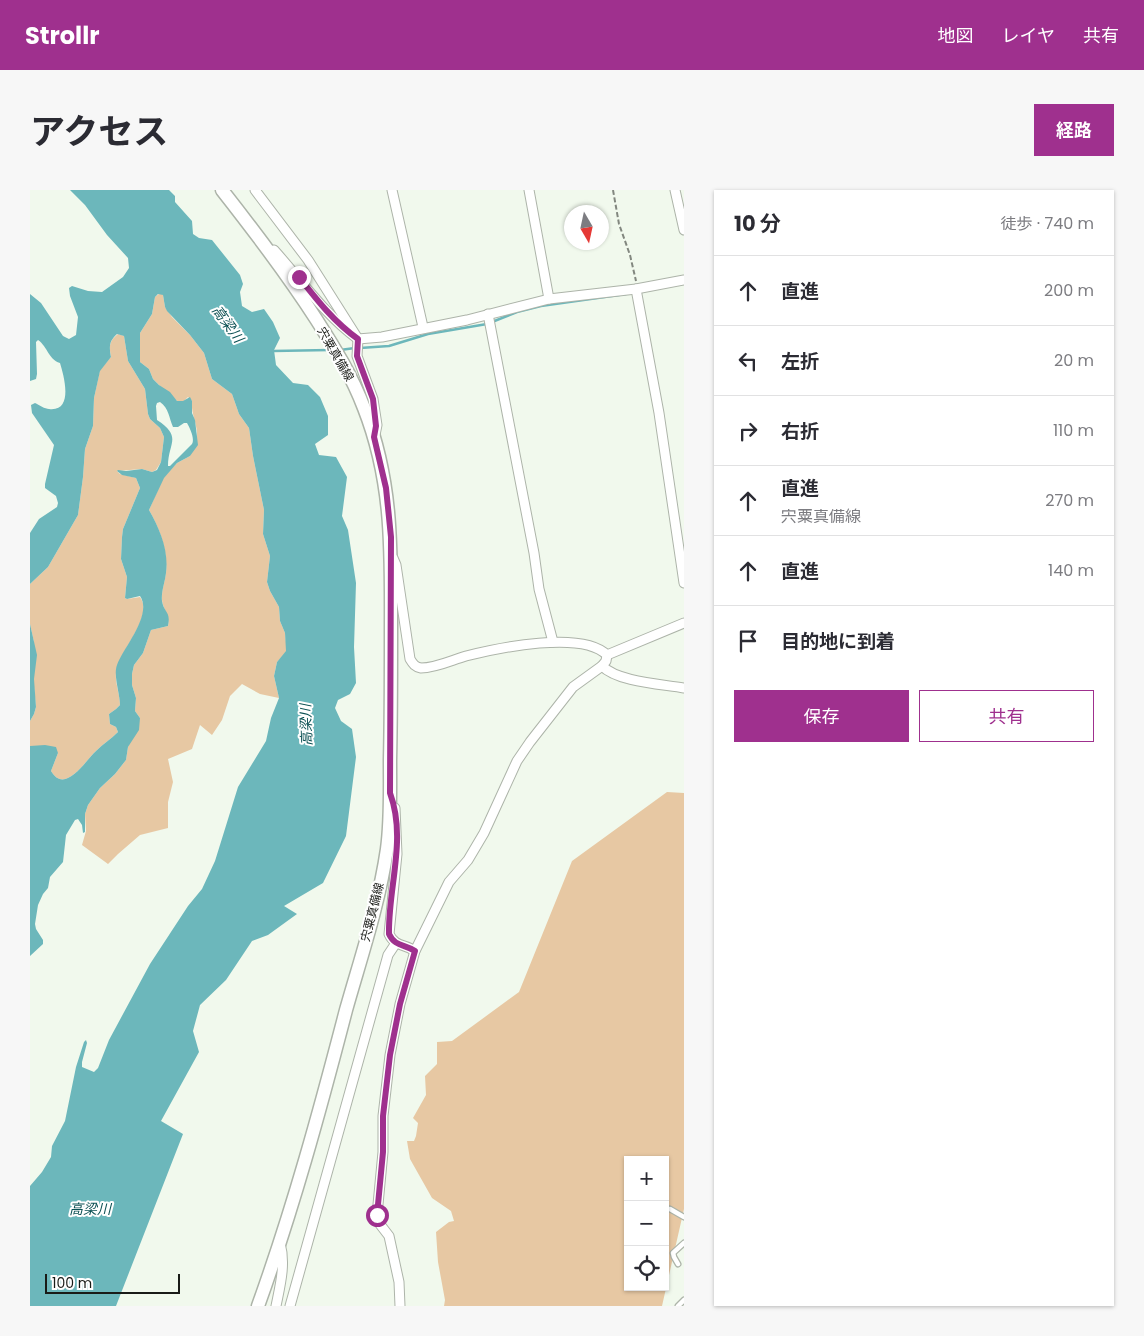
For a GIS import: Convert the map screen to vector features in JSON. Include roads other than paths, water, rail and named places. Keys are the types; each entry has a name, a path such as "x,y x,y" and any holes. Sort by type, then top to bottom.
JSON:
{"main road":[{"name":"宍粟真備線","path":"222,190 296,287 332,343 349,375 364,408 374,437 386,488 391,537 390,793 386,851 375,909 322,1100 280,1243 258,1306"}],"street":[{"path":"255,190 308,260 358,339 357,356 373,399 376,426 374,437"},
{"path":"392,190 424,328"},
{"path":"529,190 549,299"},
{"path":"674,190 684,230"},
{"path":"255,232 270,245 342,328 358,339 382,337 549,299 636,289 684,280"},
{"path":"636,289 659,413 684,583"},
{"path":"488,314 534,553 539,589 553,642"},
{"path":"391,556 396,565 409,650 414,665 419,668 430,667 493,649 553,642 580,642 602,650 607,655"},
{"path":"607,655 684,623"},
{"path":"400,1306 397,1267 389,1236 378,1223 377,1215 383,1152 383,1116 390,1055 400,1004 415,951 449,882 468,860 484,833 517,761 573,687 602,666 606,661 607,655"},
{"path":"602,666 607,672 627,678 684,688"},
{"path":"390,793 395,806 396,854 389,934 392,941 415,951"},
{"path":"290,1306 388,955 390,949 396,943"},
{"path":"276,1306 282,1270 283,1252 280,1243"}],"lane":[{"path":"670,1209 684,1217"},
{"path":"678,1264 673,1253 684,1243"},
{"path":"678,1306 684,1300"}],"water":[{"name":"高梁川","path":"70,190 169,190 175,196 175,202 192,221 193,234 199,238 212,240 240,275 243,284 240,292 242,306 252,312 264,309 273,322 280,338 274,350 276,365 293,383 308,385 320,397 328,416 328,435 315,444 319,455 336,457 347,477 342,516 348,530 356,583 354,647 356,683 350,694 338,700 335,708 341,721 352,729 356,757 346,836 323,883 284,906 297,914 268,935 252,941 226,980 200,1005 193,1031 199,1052 161,1121 183,1134 116,1306 30,1306 30,1186 42,1172 51,1157 52,1146 65,1121 76,1067 84,1042 86,1040 87,1043 82,1067 94,1072 98,1068 109,1040 150,964 188,906 202,889 215,861 238,787 266,741 271,718 279,698 274,676 277,662 286,651 285,633 280,621 279,607 267,582 270,556 263,534 264,510 249,428 239,414 232,394 212,379 204,353 167,311 163,295 158,294 155,297 152,314 140,333 140,362 149,369 153,379 170,392 177,401 183,401 190,397 198,445 190,456 177,463 164,478 149,510 160,532 165,548 167,565 162,598 169,617 168,626 151,630 143,653 134,665 132,685 136,698 135,711 140,718 139,730 128,747 126,760 100,788 88,805 85,814 85,832 83,833 82,825 78,819 75,820 66,835 63,862 50,877 48,888 38,905 35,924 43,944 30,956 30,746 45,745 56,747 58,753 51,771 62,779 75,774 96,751 118,732 116,727 110,724 109,714 120,705 116,669 140,622 143,604 140,596 125,598 127,577 121,559 123,529 140,488 136,478 122,475 117,471 142,469 152,472 157,470 161,462 164,437 160,428 150,419 148,414 145,389 128,361 124,336 117,334 110,344 111,357 100,371 94,398 93,426 85,449 78,515 48,567 30,584 30,533 39,519 57,507 58,503 56,496 45,488 54,445 32,413 31,405 35,403 47,409 57,408 62,405 65,399 65,384 60,363 50,356 38,340 36,342 37,374 36,379 30,381 30,294 41,303 63,336 69,339 76,335 78,317 69,288 72,286 88,291 102,292 123,277 129,268 128,258 107,235 85,205","holes":["157,403 163,404 173,427 187,423 193,439 192,444 170,466 168,466 172,436 170,431 157,420"]},
{"path":"30,624 37,655 34,679 36,707 30,721"}],"waterway":[{"path":"492,322 517,312 541,306 626,294"},
{"path":"360,348 389,346 428,334 487,324"},
{"path":"340,350 355,348"},
{"path":"273,351 330,350"}]}
